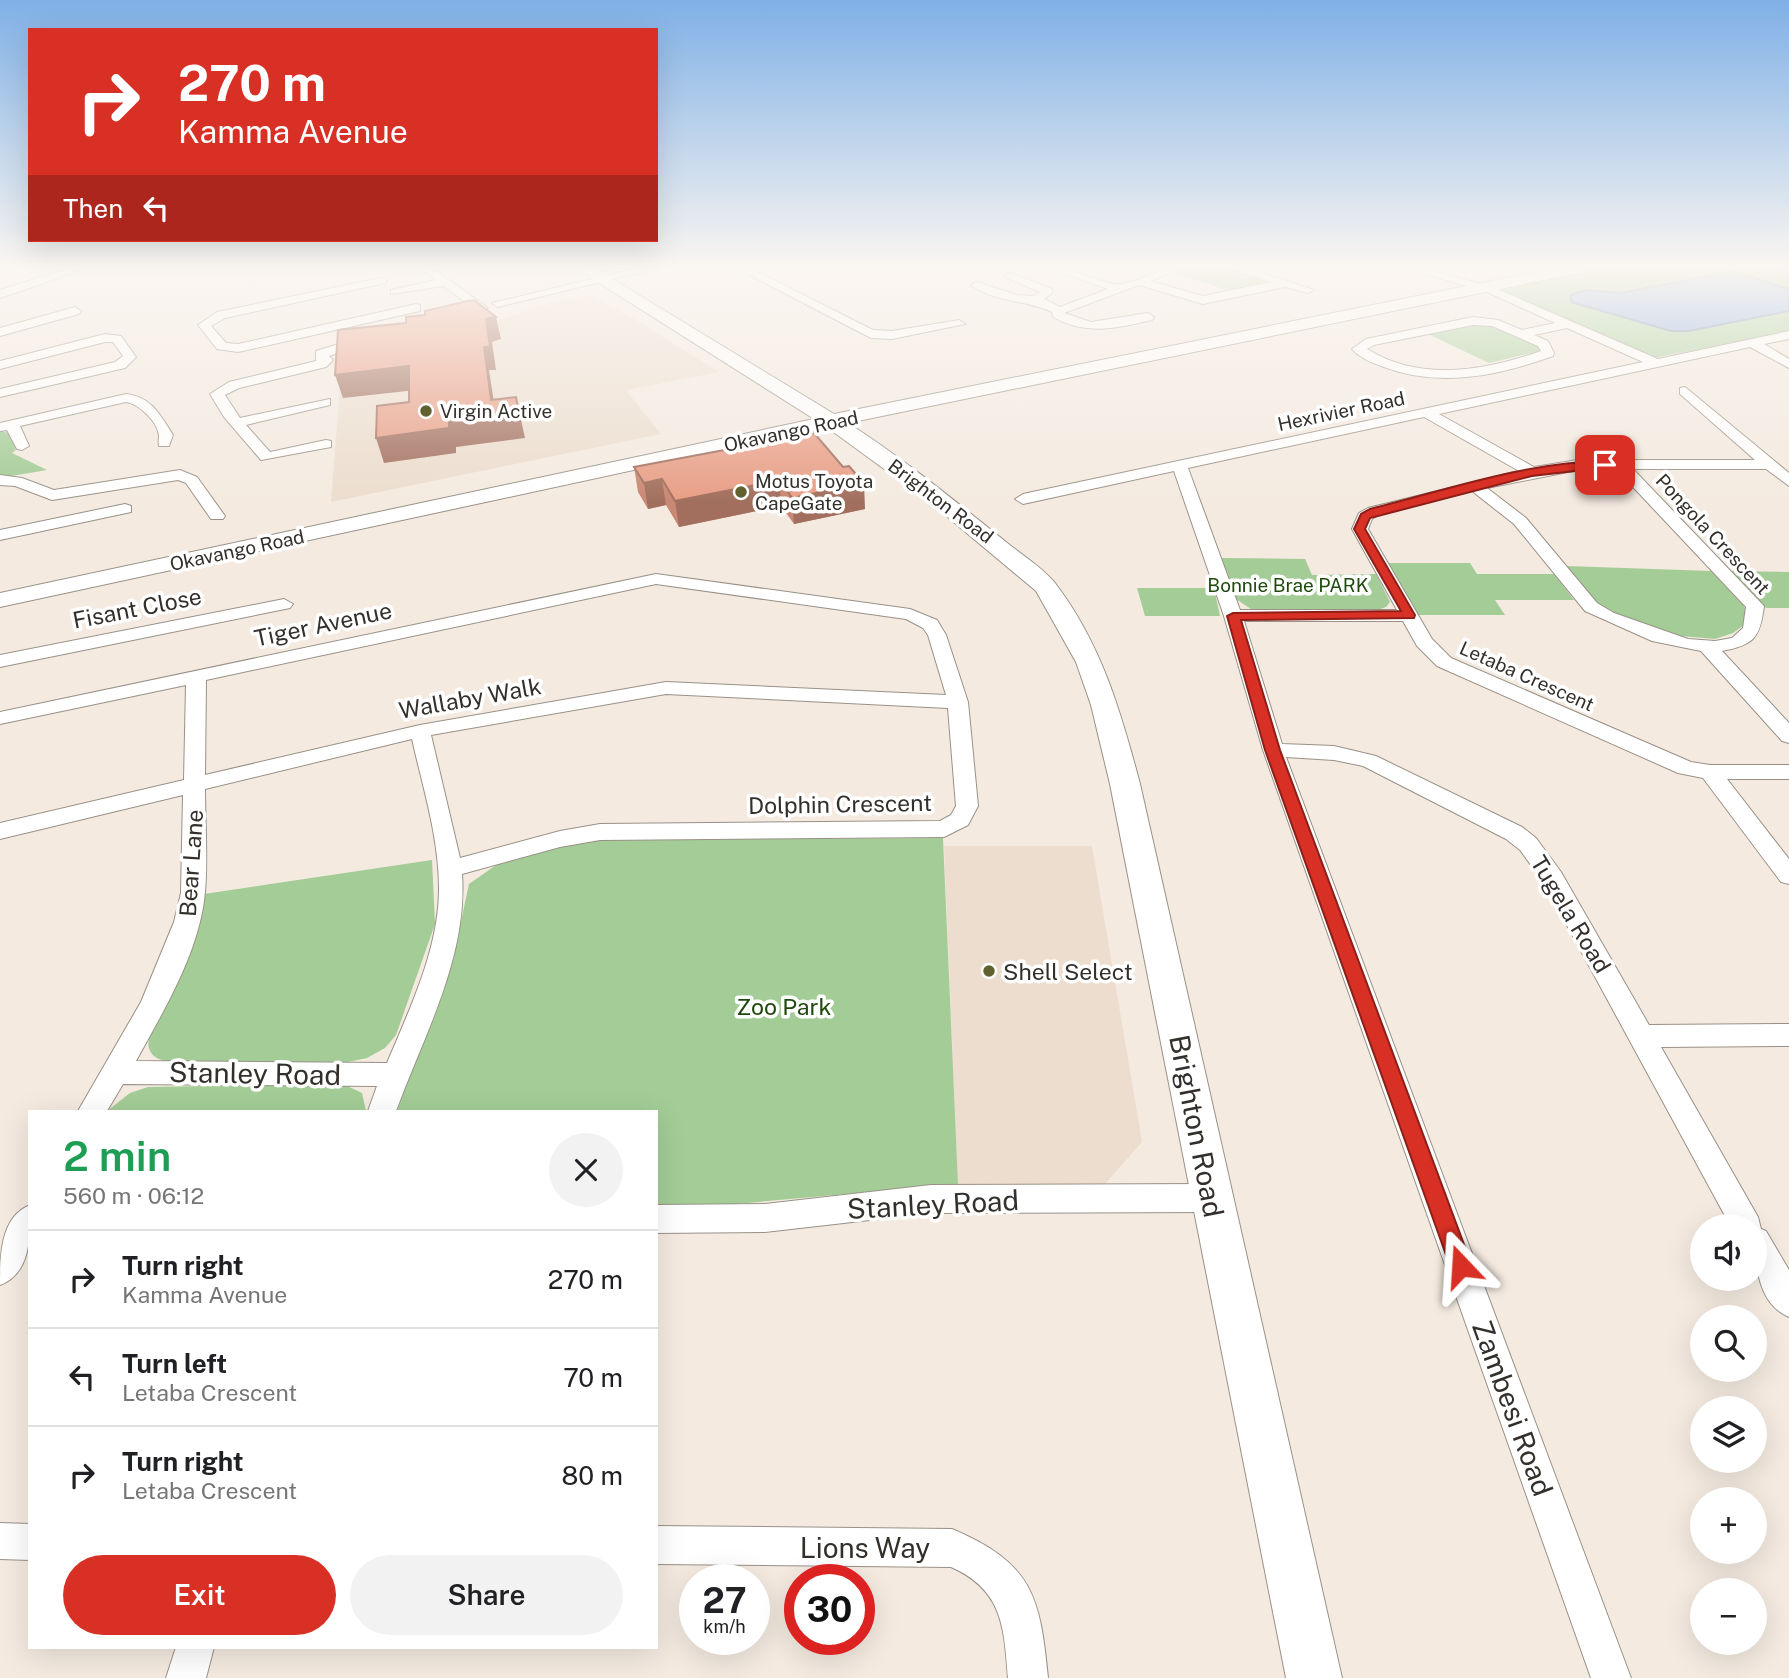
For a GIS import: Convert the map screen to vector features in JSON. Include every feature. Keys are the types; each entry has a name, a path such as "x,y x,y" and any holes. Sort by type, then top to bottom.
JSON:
{"main road":[{"path":"726,345 840,415"},
{"path":"734,345 840,415"},
{"name":"Okavango Road","path":"0,584 1189,345"},
{"name":"Okavango Road","path":"0,600 840,415"},
{"name":"Brighton Road","path":"840,415 1045,586 1072,628 1105,705 1128,797 1314,1678"}],"street":[{"path":"0,365 74,345"},
{"path":"0,393 120,365 130,357 122,345"},
{"path":"221,345 238,348 250,345"},
{"path":"326,444 266,457 216,396 222,389 317,365 326,360 321,354 350,345"},
{"path":"1364,345 1358,349 1367,355 1422,374 1440,376 1548,353 1544,345"},
{"path":"1616,345 1658,364"},
{"name":"Hexrivier Road","path":"1023,499 1742,345"},
{"path":"1756,345 1789,364"},
{"path":"1685,391 1789,481"},
{"path":"22,446 6,426 116,399 135,398 142,400 166,435 164,443"},
{"path":"236,423 324,401"},
{"path":"1427,413 1532,472"},
{"name":"Letaba Crescent","path":"1769,464 1577,465 1532,472 1374,511 1362,520 1360,529 1431,652 1444,662 1675,764 1710,772 1789,772"},
{"name":"Zambesi Road","path":"1179,465 1233,616 1273,750 1611,1678"},
{"name":"Pongola Crescent","path":"1475,486 1520,521 1591,607 1603,616 1649,636 1707,646 1738,643 1751,634 1757,618 1755,607 1620,465"},
{"path":"0,480 21,483 47,494 70,494 180,475 192,480 217,516"},
{"path":"0,487 21,483"},
{"path":"70,494 70,520"},
{"path":"0,535 125,509"},
{"name":"Tiger Avenue","path":"0,718 656,579"},
{"name":"Dolphin Crescent","path":"449,869 559,839 600,832 944,829 960,820 967,806 958,702 937,635 930,624 910,614 656,579"},
{"name":"Fisant Close","path":"0,661 284,604"},
{"path":"1233,616 1409,615"},
{"path":"1707,646 1789,736"},
{"name":"Bear Lane","path":"93,1110 170,970 187,927 193,893 196,676"},
{"name":"Wallaby Walk","path":"0,831 420,731 666,688 958,702"},
{"path":"382,1110 423,1009 440,957 450,909 449,869 420,731"},
{"name":"Tugela Road","path":"1273,750 1334,753 1369,761 1514,833 1528,844 1553,878 1740,1214"},
{"path":"1710,772 1789,876"},
{"path":"1640,1036 1789,1035"},
{"name":"Stanley Road","path":"115,1072 395,1075"},
{"name":"Stanley Road","path":"658,1219 765,1219 931,1199 1211,1198"},
{"path":"0,1270 28,1222"},
{"path":"1767,1262 1789,1301"},
{"path":"0,1541 28,1542"},
{"name":"Lions Way","path":"658,1545 952,1548 978,1557 993,1569 1015,1600 1024,1637 1028,1678"},
{"path":"186,1678 194,1649"}],"shaded area":[{"path":"360,345 676,345 719,372 626,390 661,434 331,502 343,349"},
{"path":"944,846 1092,846 1142,1142 1105,1184 958,1184"}],"green space":[{"path":"1452,345 1539,346 1540,351 1489,363"},
{"path":"1625,345 1719,345 1653,358"},
{"path":"0,431 9,433 16,450 12,453 47,470 0,478"},
{"name":"Bonnie Brae PARK","path":"1221,558 1305,559 1312,575 1376,574 1390,602 1386,607 1375,611 1251,609 1236,599"},
{"path":"1388,563 1470,563 1477,574 1554,574 1574,600 1495,600 1505,615 1418,615"},
{"path":"1566,566 1711,571 1747,611 1744,625 1733,633 1715,639 1658,634 1597,605"},
{"path":"1729,571 1789,572 1789,608 1766,608"},
{"path":"1137,588 1214,588 1220,616 1145,616"},
{"name":"Zoo Park","path":"943,838 958,1184 702,1207 658,1207 658,1110 397,1110 455,949 469,884 499,863 591,840"},
{"path":"432,860 435,924 396,1035 385,1048 367,1058 348,1062 173,1062 161,1060 150,1051 150,1035 204,894"},
{"path":"343,1084 362,1093 366,1110 108,1110 130,1093 148,1087"}],"building":[{"path":"337,345 490,345 484,347 491,400 516,397 519,414 449,422 449,428 376,438 377,406 409,402 409,366 335,375"},
{"path":"814,433 843,467 849,466 864,483 792,498 780,480 675,501 662,479 644,483 634,467"}],"place":[{"name":"Virgin Active","path":"426,411"},
{"name":"Motus Toyota CapeGate","path":"741,492"},
{"name":"Shell Select","path":"989,971"}],"route":[{"path":"1461,1266 1273,750 1233,616 1409,615 1360,529 1365,516 1374,511 1532,472 1577,465 1605,465"}]}
